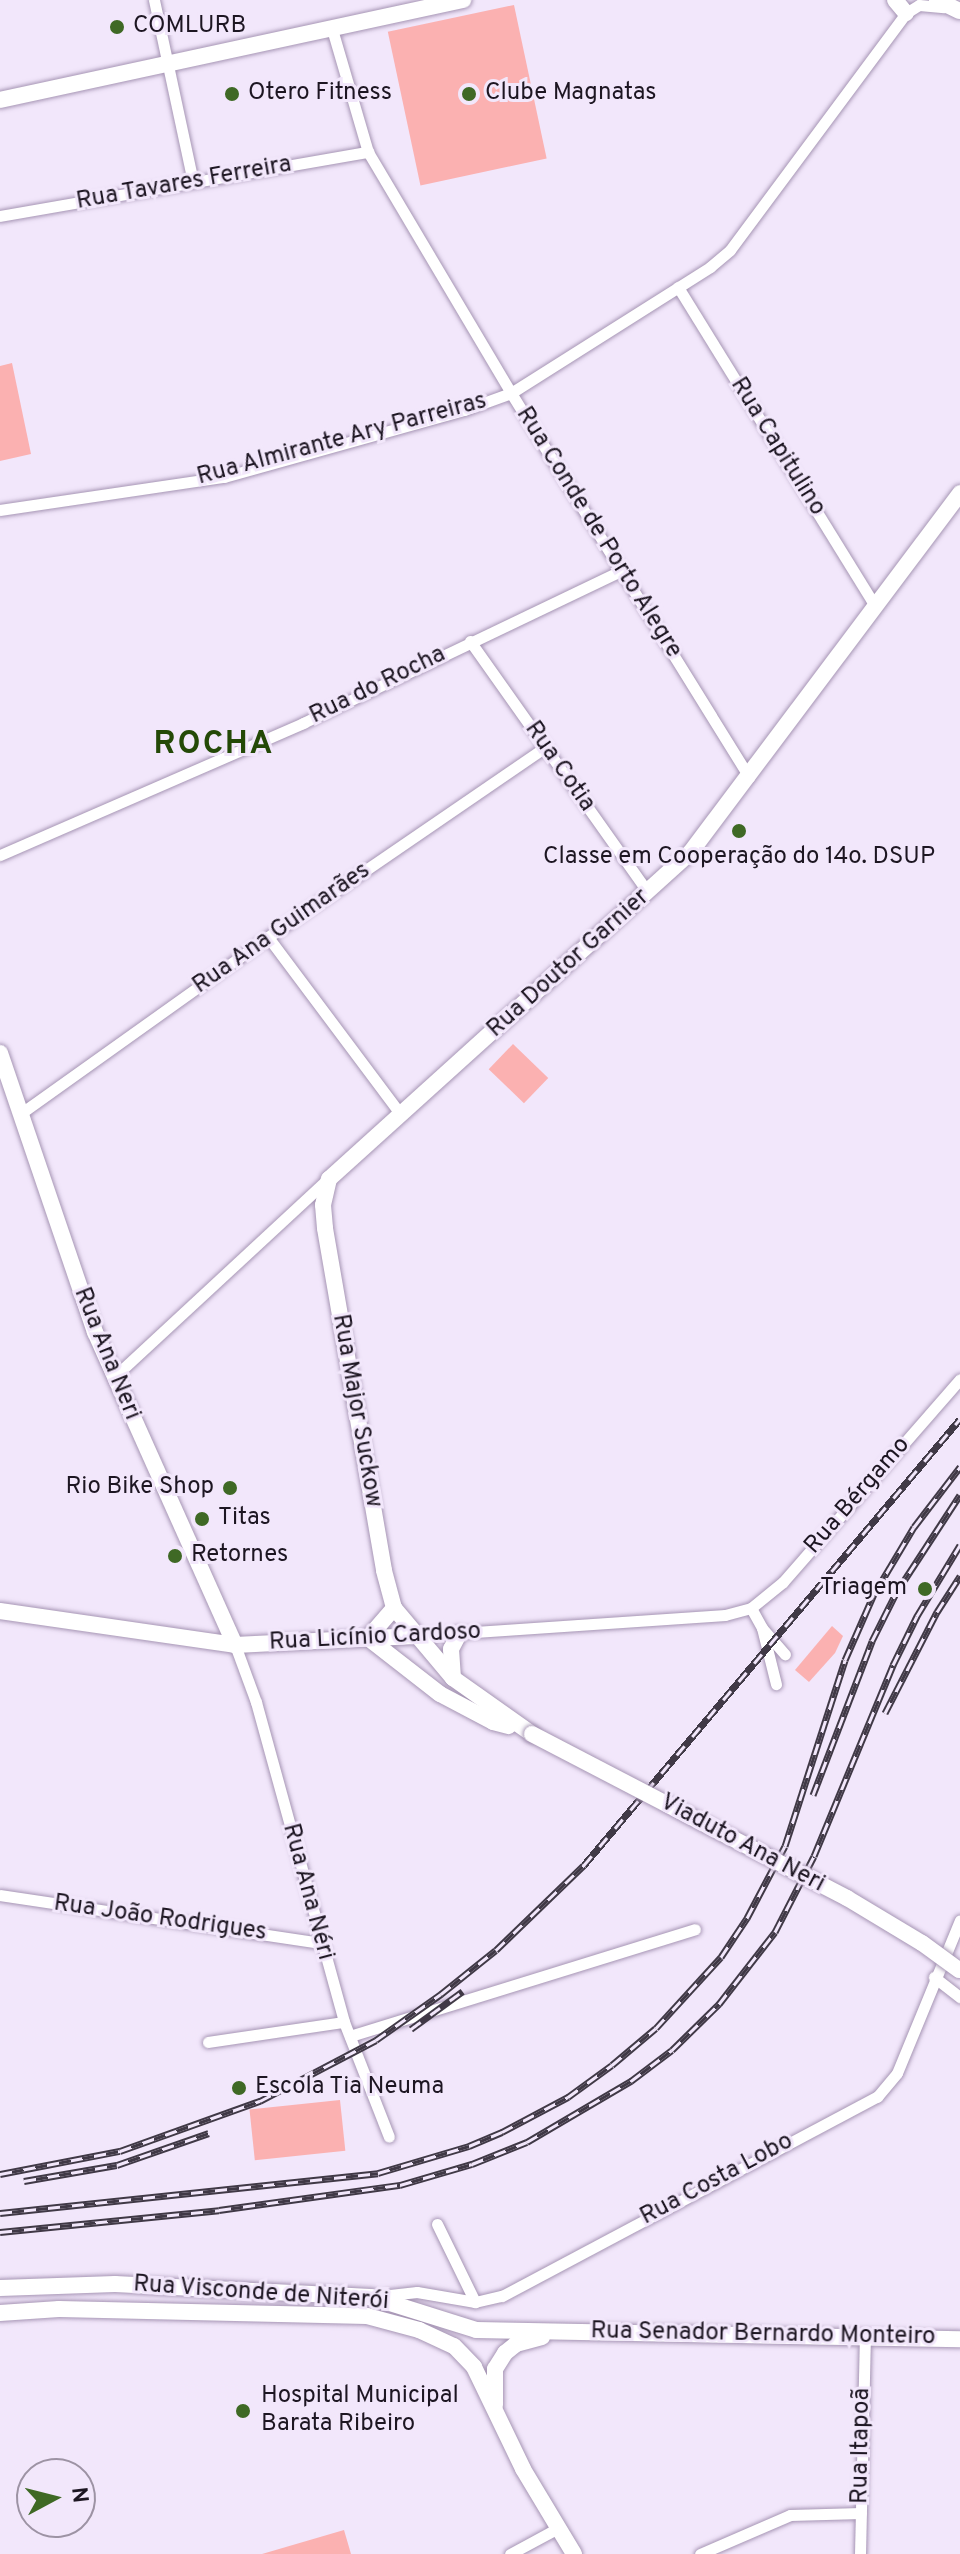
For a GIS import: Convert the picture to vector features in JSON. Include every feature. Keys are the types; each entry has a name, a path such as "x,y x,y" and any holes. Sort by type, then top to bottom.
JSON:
{"main road":[{"path":"0,100 463,0"},
{"path":"937,0 960,11"},
{"name":"Rua Doutor Garnier","path":"329,1179 690,853 960,493"},
{"name":"Rua Ana Neri","path":"0,1053 83,1301 235,1645"},
{"name":"Rua Major Suckow","path":"329,1179 323,1205 325,1228 384,1570 394,1608 415,1636"},
{"path":"368,1638 394,1608"},
{"name":"Rua Licínio Cardoso","path":"0,1611 235,1645 415,1636"},
{"path":"453,1678 451,1649 459,1634"},
{"name":"Viaduto Ana Neri","path":"415,1636 453,1678 525,1730 847,1898 922,1943 960,1971"},
{"name":"Viaduto Ana Neri","path":"368,1638 449,1700 493,1722 525,1730"},
{"path":"77,2310 79,2284"},
{"path":"115,2284 116,2311"},
{"name":"Rua Visconde de Niterói","path":"0,2288 115,2284 371,2297 476,2330 565,2332"},
{"name":"Rua Visconde de Niterói","path":"0,2313 77,2310 367,2316 391,2320 454,2346 474,2367 503,2430"},
{"path":"565,2332 516,2344 505,2353 494,2379 495,2403 503,2430 574,2554"},
{"name":"Rua Senador Bernardo Monteiro","path":"565,2332 960,2339"}],"street":[{"path":"154,0 193,182"},
{"path":"901,6 935,5 960,11"},
{"name":"Rua Almirante Ary Parreiras","path":"0,510 248,471 464,410 511,393 678,287 730,250 751,226 901,6"},
{"name":"Rua Conde de Porto Alegre","path":"332,29 368,152 511,393 749,777"},
{"name":"Rua Tavares Ferreira","path":"0,216 368,152"},
{"name":"Rua Capitulino","path":"678,287 875,606"},
{"name":"Rua do Rocha","path":"0,855 303,723 622,570"},
{"name":"Rua Cotia","path":"470,641 648,892"},
{"name":"Rua Ana Guimarães","path":"20,1114 268,937 545,747"},
{"path":"268,937 401,1115"},
{"name":"Rua Doutor Garnier","path":"114,1377 329,1179"},
{"name":"Rua Bérgamo","path":"751,1608 783,1582 960,1379"},
{"path":"751,1608 762,1628 785,1654"},
{"name":"Rua Licínio Cardoso","path":"415,1636 725,1615 751,1608"},
{"path":"762,1628 776,1684"},
{"name":"Rua Ana Néri","path":"235,1645 256,1702 344,2022 389,2137"},
{"name":"Rua João Rodrigues","path":"0,1895 320,1943"},
{"name":"Rua Costa Lobo","path":"371,2297 417,2292 475,2302 502,2296 877,2097 897,2073 934,1977 959,1926"},
{"path":"350,2036 695,1929"},
{"path":"934,1977 960,1997"},
{"path":"208,2042 344,2022"},
{"path":"437,2224 475,2302"},
{"name":"Rua Itapoã","path":"860,2554 865,2338"},
{"path":"700,2554 790,2515 861,2513"},
{"path":"510,2554 558,2528"}],"shaded area":[{"name":"Clube Magnatas","path":"514,5 547,159 420,185 388,32"},
{"path":"12,363 31,454 0,461 0,366"},
{"path":"513,1044 548,1078 524,1103 489,1069"},
{"path":"832,1626 843,1636 835,1653 809,1682 795,1670"},
{"path":"340,2100 345,2151 255,2160 249,2110"},
{"path":"344,2530 351,2554 262,2554"}],"railway":[{"path":"0,2174 120,2151 260,2101 376,2040 441,1994 496,1950 584,1865 960,1419"},
{"path":"0,2213 378,2173 469,2146 502,2132 568,2097 612,2065 656,2028 721,1957 747,1918 785,1846 845,1660 874,1594 914,1527 960,1467"},
{"path":"813,1795 872,1641 896,1593 960,1495"},
{"path":"0,2232 219,2210 400,2185 472,2164 527,2142 631,2081 672,2050 719,2004 775,1932 814,1856 893,1665 917,1616 960,1545"},
{"path":"885,1713 937,1612 960,1576"},
{"path":"411,2029 463,1991"},
{"path":"24,2181 117,2165 209,2133"}],"place":[{"name":"COMLURB","path":"117,27"},
{"name":"Otero Fitness","path":"232,94"},
{"name":"Clube Magnatas","path":"469,94"},
{"name":"Classe em Cooperação do 14o. DSUP","path":"739,831"},
{"name":"Rio Bike Shop","path":"230,1488"},
{"name":"Titas","path":"202,1519"},
{"name":"Retornes","path":"175,1556"},
{"name":"Triagem","path":"925,1589"},
{"name":"Escola Tia Neuma","path":"239,2088"},
{"name":"Hospital Municipal Barata Ribeiro","path":"243,2411"}],"district":[{"name":"ROCHA","path":"214,745"}]}
